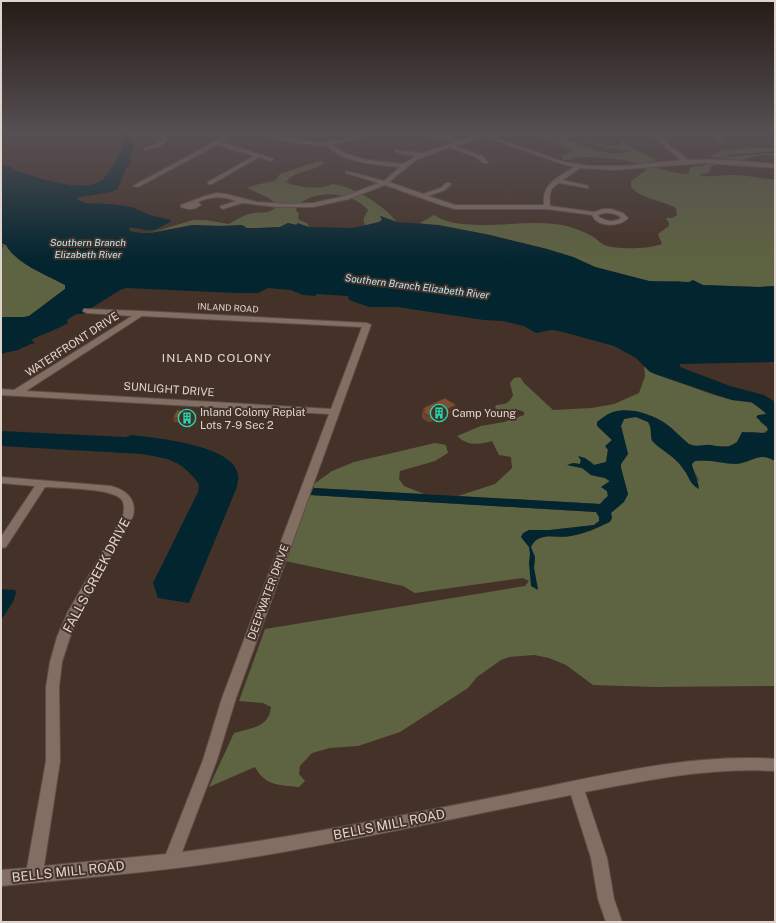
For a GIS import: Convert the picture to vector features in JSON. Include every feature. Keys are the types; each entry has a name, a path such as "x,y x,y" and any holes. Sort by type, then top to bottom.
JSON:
{"street":[{"path":"136,186 157,175"},
{"path":"210,183 224,175"},
{"path":"359,175 385,182 443,204 458,207 547,207 595,214"},
{"path":"193,203 206,197 220,195 230,196 241,201 309,206 368,190 385,182 393,175"},
{"path":"547,207 546,192 549,188 567,175"},
{"path":"559,181 586,187"},
{"path":"423,196 444,188 448,184"},
{"path":"223,207 241,201"},
{"name":"INLAND ROAD","path":"87,311 367,325"},
{"name":"WATERFRONT DRIVE","path":"16,393 141,313"},
{"name":"DEEPWATER DRIVE","path":"171,860 210,760 229,698 367,325"},
{"name":"SUNLIGHT DRIVE","path":"1,392 334,412"},
{"name":"FALLS CREEK DRIVE","path":"1,480 111,489 126,497 130,502 128,516 72,614 60,644 55,664 52,690 54,739 53,761 34,875"},
{"path":"2,544 42,484"},
{"name":"BELLS MILL ROAD","path":"1,878 171,860 258,848 368,829 679,769 741,762 775,765"},
{"path":"576,788 599,858 606,899 614,922"}],"green space":[{"path":"279,175 294,175 286,182 309,188 333,184 351,189 376,203 397,222 381,216 382,220 379,222 366,226 364,220 368,210 353,199 334,194 314,196 297,206 296,210 299,214 298,219 308,224 309,227 288,223 280,227 259,228 247,228 242,225 193,225 150,233 193,220 205,220 229,224 246,215 270,211 275,208 275,203 269,198 247,188 275,181"},
{"path":"639,175 738,175 775,180 775,286 758,287 703,285 677,281 653,282 595,267 573,257 547,249 490,235 420,223 434,215 446,221 460,224 554,224 564,225 578,230 594,237 604,245 610,247 633,248 662,244 658,234 669,226 666,218 672,218 677,215 676,208 646,197 635,191 631,187 631,181"},
{"path":"1,243 6,245 10,251 24,262 41,273 65,285 65,289 29,316 1,317 1,248 4,246"},
{"path":"644,366 655,374 714,395 732,400 754,403 766,414 760,422 767,427 768,430 763,433 751,432 741,436 737,442 729,446 697,446 689,444 665,423 654,417 636,411 617,411 597,422 597,425 612,440 609,443 606,462 594,465 590,461 579,457 581,460 580,464 573,463 568,465 582,468 591,475 605,478 610,482 602,487 607,491 608,496 600,504 458,496 495,484 512,468 511,457 499,455 492,441 473,444 465,442 457,436 481,426 504,422 524,415 524,412 519,410 502,413 495,408 496,405 506,403 510,400 513,395 510,383 514,378 520,377 524,383 553,410 592,408 614,404 639,393 645,376"},
{"path":"636,417 648,422 652,429 651,437 676,459 685,472 699,481 691,464 695,461 763,457 775,461 775,686 654,687 593,685 566,665 549,658 534,655 509,657 501,660 477,677 468,688 400,732 358,746 330,748 312,753 300,766 299,774 305,781 299,787 279,785 268,781 263,778 255,767 209,787 234,733 258,726 267,719 269,714 271,707 263,703 239,701 265,629 525,586 529,581 523,578 415,593 403,586 285,561 310,495 596,512 599,517 599,522 594,525 550,530 529,530 521,537 529,547 530,569 538,590 534,568 535,557 530,547 534,542 543,537 565,537 598,528 612,518 611,513 628,494 621,468 621,464 628,454 621,426 624,419"},
{"path":"435,443 446,445 448,453 435,461 400,471 399,479 404,486 424,494 314,488 314,484 332,471 354,462"}],"water":[{"name":"Southern Branch Elizabeth River","path":"1,175 30,175 62,184 74,185 96,183 106,175 123,175 117,190 79,197 77,199 85,203 132,207 150,215 171,220 170,222 155,229 148,230 129,228 130,231 140,233 150,233 193,225 242,225 247,228 259,228 280,227 288,223 296,225 298,223 309,227 353,228 379,222 382,220 380,216 397,222 439,225 490,235 547,249 573,257 595,267 649,281 689,282 693,280 703,285 758,287 775,286 775,362 680,364 680,367 730,386 764,395 775,402 775,461 769,458 760,457 736,464 695,461 692,464 699,489 691,482 679,464 652,441 648,422 636,417 624,419 621,426 628,454 621,464 621,468 628,494 624,502 611,513 612,518 610,522 576,535 566,537 543,537 534,542 531,547 535,557 534,568 538,590 531,586 529,563 530,553 529,547 521,537 523,533 529,530 550,530 594,525 599,521 599,517 596,512 310,495 314,488 600,504 608,496 607,491 601,487 610,481 605,478 591,475 582,468 567,465 573,463 580,464 581,460 578,456 585,458 594,465 606,462 608,450 605,446 612,440 597,426 597,422 607,415 613,412 626,410 640,412 660,420 689,444 697,446 708,445 725,447 731,446 737,442 742,432 766,433 768,430 767,427 756,417 758,415 766,414 751,402 732,400 650,372 636,358 614,346 563,332 552,330 536,333 524,326 503,321 484,320 397,307 369,307 349,300 348,296 317,294 315,296 303,295 291,290 268,288 258,293 236,293 126,288 120,290 82,314 76,314 67,320 68,323 31,340 35,343 1,355 1,317 29,316 65,289 65,285 24,263 11,252 6,245 1,243"},
{"path":"1,431 125,437 132,435 158,438 209,450 223,457 234,465 238,475 237,487 189,603 158,598 153,583 198,492 199,484 193,476 180,465 168,459 142,454 1,446"},
{"path":"1,589 15,590 16,593 13,602 1,620"}],"building":[{"path":"445,398 456,405 433,416 428,416 422,411 425,410 423,408"},
{"path":"177,410 187,411 183,418 173,418"}],"place":[{"name":"Camp Young","path":"439,413"},
{"name":"Inland Colony Replat Lots 7-9 Sec 2","path":"187,418"}],"district":[{"name":"INLAND COLONY","path":"217,358"}]}
